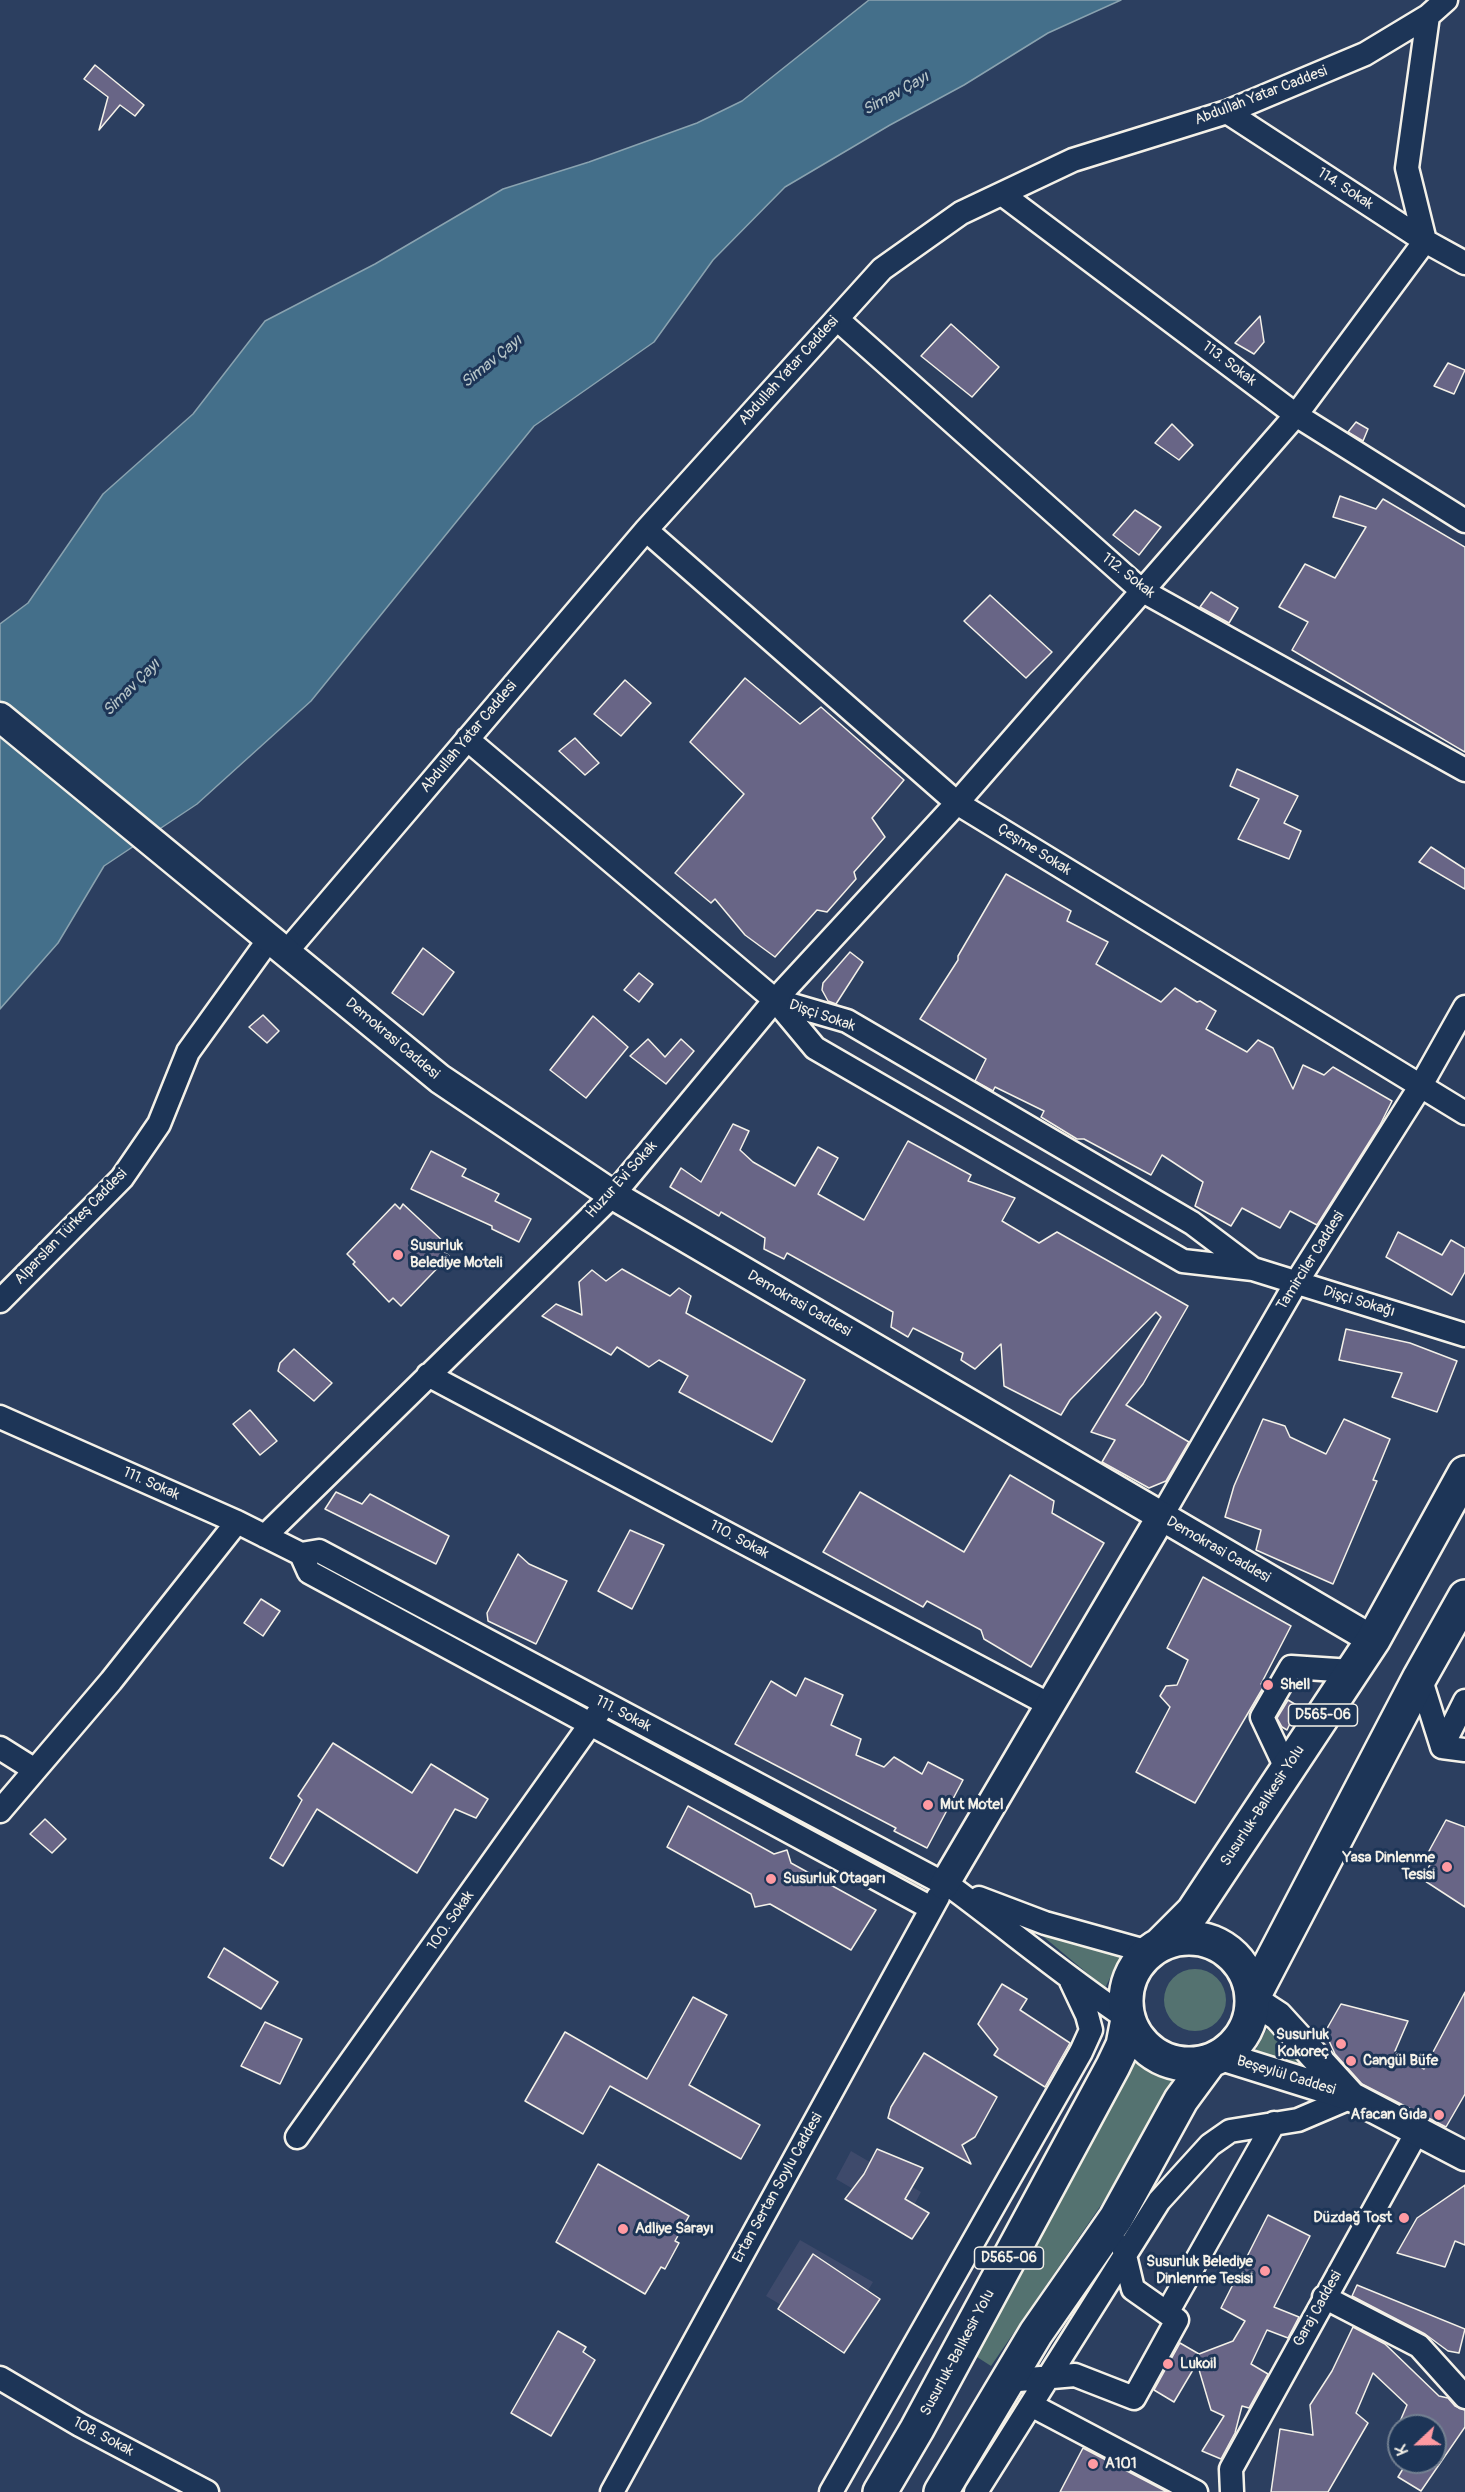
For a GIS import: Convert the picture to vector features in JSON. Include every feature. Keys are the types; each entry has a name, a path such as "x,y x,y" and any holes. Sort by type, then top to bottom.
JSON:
{"highway":[{"name":"Susurluk-Balıkesir Yolu","path":"880,2492 917,2429 1113,2066 1123,2045 1128,2019 1125,2001 1128,1982 1137,1965 1193,1912 1373,1640 1465,1473"},
{"path":"1252,2000 1420,1677 1465,1597"},
{"path":"941,2492 1036,2333 1116,2218 1181,2100 1215,2059 1234,2046 1244,2033 1251,2016 1252,2000 1245,1972 1232,1955 1215,1944 1195,1938 1174,1940 1155,1948"},
{"name":"Susurluk-Balıkesir Yolu","path":"1128,2019 1142,2043 1156,2055 1173,2062 1191,2065 1215,2059"}],"main road":[{"name":"Demokrasi Caddesi","path":"0,717 440,1079 613,1195 1373,1640"},
{"path":"943,1894 1161,1517"},
{"name":"Beşeylül Caddesi","path":"1252,2000 1278,2016 1352,2097"},
{"name":"Beşeylül Caddesi","path":"1215,2059 1352,2097 1418,2130 1462,2147"}],"street":[{"name":"Abdullah Yatar Caddesi","path":"270,938 467,739 646,530 882,269 961,213 1073,160 1227,112 1365,54 1428,16 1446,0"},
{"path":"1425,241 1407,168 1428,16"},
{"name":"114. Sokak","path":"1227,112 1425,241 1465,263"},
{"name":"113. Sokak","path":"1002,194 1296,415 1465,521"},
{"name":"Huzur Evi Sokak","path":"265,1536 613,1195 775,1000 957,803 1296,415 1425,241"},
{"name":"112. Sokak","path":"837,319 1141,590 1465,770"},
{"name":"Çeşme Sokak","path":"646,530 957,803 1465,1113"},
{"path":"467,739 775,1000"},
{"name":"Alparslan Türkeş Caddesi","path":"0,1301 122,1178 159,1124 188,1052 270,938"},
{"name":"Dişçi Sokak","path":"775,1000 847,1021 1192,1223 1253,1269"},
{"name":"Dişçi Sokak","path":"775,1000 815,1048 1183,1261 1253,1269"},
{"name":"Tamirciler Caddesi","path":"1161,1517 1296,1283 1420,1087 1465,1006"},
{"name":"Dişçi Sokağı","path":"1253,1269 1465,1335"},
{"name":"110. Sokak","path":"428,1375 1050,1706"},
{"name":"111. Sokak","path":"0,1417 237,1522 301,1554 319,1551 605,1704 943,1894"},
{"path":"0,1811 111,1681 237,1522"},
{"name":"111. Sokak","path":"301,1554 309,1572 591,1724 943,1894"},
{"path":"1287,1770 1262,1717 1291,1667 1352,1671"},
{"path":"1420,1677 1442,1747"},
{"path":"1442,1747 1465,1701"},
{"name":"100. Sokak","path":"297,2137 605,1704"},
{"path":"1442,1747 1465,1750"},
{"path":"0,1748 35,1770"},
{"path":"943,1894 1045,1923 1155,1948"},
{"path":"943,1894 1034,1949 1070,1980 1128,2019"},
{"name":"Ertan Sertan Soylu Caddesi","path":"612,2492 943,1894"},
{"path":"831,2492 1081,2052 1090,2030 1087,2015 1070,1980"},
{"path":"976,2492 1159,2201 1209,2145 1230,2131 1298,2120 1352,2097"},
{"path":"1167,2313 1274,2123"},
{"name":"Garaj Caddesi","path":"1232,2492 1231,2469 1418,2130"},
{"path":"1007,2381 1076,2375 1134,2398 1177,2320 1133,2289 1116,2218"},
{"path":"1324,2298 1419,2346 1465,2397"},
{"name":"108. Sokak","path":"0,2378 80,2425 207,2492"},
{"path":"1031,2405 1197,2492"}],"shaded area":[{"path":"851,2151 921,2192 906,2220 836,2179"},
{"path":"800,2240 873,2282 839,2339 766,2296"}],"green space":[{"path":"1033,1928 1123,1952 1105,1988"},
{"path":"1189,1969 1201,1969 1217,1978 1224,1988 1226,2000 1224,2012 1217,2022 1201,2031 1189,2031 1178,2026 1169,2017 1164,2006 1164,1994 1169,1983 1178,1974"},
{"path":"1267,2029 1324,2076 1254,2053"},
{"path":"1130,2053 1185,2082 991,2366 977,2357"}],"water":[{"name":"Simav Çayı","path":"869,0 1121,0 1048,33 964,85 890,125 785,187 713,260 654,342 534,426 311,701 197,804 104,866 58,943 0,1009 0,624 28,603 103,494 193,414 265,321 375,264 503,189 589,162 697,123 742,101"}],"building":[{"path":"95,65 144,105 135,116 120,105 99,130 108,97 84,79"},
{"path":"1260,316 1264,342 1254,354 1235,343"},
{"path":"951,324 999,367 972,397 921,356"},
{"path":"1448,363 1465,370 1454,394 1434,386"},
{"path":"1356,422 1368,429 1363,441 1348,432"},
{"path":"1172,424 1193,445 1179,460 1155,443"},
{"path":"1340,496 1376,509 1383,499 1465,547 1465,752 1292,650 1308,622 1279,607 1305,564 1335,578 1366,527 1333,517"},
{"path":"1135,510 1161,527 1139,555 1113,535"},
{"path":"1211,592 1238,608 1229,623 1200,607"},
{"path":"990,595 1052,652 1026,678 964,621"},
{"path":"745,678 800,724 821,707 904,780 872,818 885,837 854,872 856,879 827,912 817,910 775,957 745,935 715,899 711,903 675,873 744,794 690,742"},
{"path":"625,680 651,703 621,736 594,714"},
{"path":"575,738 599,763 585,775 559,751"},
{"path":"1237,769 1298,796 1284,823 1301,831 1289,859 1238,839 1259,799 1230,786"},
{"path":"1431,847 1465,869 1465,889 1419,862"},
{"path":"1006,874 1071,911 1067,921 1108,942 1096,964 1161,1002 1175,988 1197,1002 1200,1001 1216,1011 1206,1029 1247,1052 1258,1040 1273,1048 1293,1089 1303,1065 1324,1075 1333,1067 1392,1101 1380,1125 1317,1225 1290,1211 1280,1228 1242,1208 1231,1226 1195,1206 1203,1182 1162,1155 1151,1175 1084,1139 1077,1139 1041,1117 1044,1111 995,1087 993,1091 975,1081 986,1059 920,1019 958,960 958,956"},
{"path":"423,948 454,972 423,1015 392,993"},
{"path":"850,952 863,962 836,1004 828,1001 822,990 823,983"},
{"path":"639,973 653,984 639,1002 624,990"},
{"path":"263,1015 279,1031 267,1043 249,1027"},
{"path":"593,1016 628,1047 586,1098 550,1070"},
{"path":"648,1039 665,1057 681,1039 694,1051 666,1084 630,1056"},
{"path":"733,1124 749,1131 740,1150 753,1162 795,1186 818,1147 838,1158 818,1194 864,1220 908,1141 971,1175 968,1181 1015,1198 1002,1221 1039,1243 1057,1232 1188,1306 1143,1384 1126,1405 1189,1442 1166,1481 1149,1488 1102,1462 1115,1440 1091,1432 1161,1317 1156,1312 1070,1400 1061,1415 1004,1386 1001,1344 975,1369 961,1360 963,1353 913,1328 908,1337 891,1327 893,1312 787,1253 784,1259 764,1249 765,1238 721,1212 719,1216 670,1187 681,1168 701,1182"},
{"path":"431,1151 466,1169 462,1176 499,1194 495,1201 531,1219 519,1242 492,1229 492,1226 411,1189"},
{"name":"Susurluk Belediye Moteli","path":"395,1204 400,1209 403,1204 445,1243 441,1248 449,1256 401,1306 393,1298 389,1302 353,1264 355,1262 347,1254"},
{"path":"1398,1232 1442,1255 1451,1240 1465,1248 1465,1272 1452,1295 1386,1257"},
{"path":"622,1269 670,1296 679,1288 691,1296 686,1313 805,1380 772,1442 679,1392 688,1376 659,1360 649,1367 617,1347 611,1355 542,1316 556,1304 582,1315 579,1282 592,1270 606,1281"},
{"path":"1346,1329 1410,1343 1457,1361 1437,1412 1392,1397 1402,1373 1339,1360"},
{"path":"294,1349 332,1383 314,1401 278,1371 280,1363"},
{"path":"250,1410 277,1441 260,1455 233,1424"},
{"path":"1263,1419 1285,1426 1290,1437 1326,1454 1344,1419 1390,1439 1373,1480 1377,1481 1333,1584 1256,1550 1261,1530 1225,1517 1234,1486"},
{"path":"1010,1475 1054,1501 1052,1513 1104,1543 1031,1667 984,1639 981,1630 927,1601 923,1607 823,1552 860,1492 964,1552"},
{"path":"336,1492 362,1504 370,1494 449,1536 436,1564 325,1509"},
{"path":"630,1530 664,1545 632,1609 598,1591"},
{"path":"518,1554 529,1564 567,1581 536,1644 488,1621 487,1613"},
{"path":"1203,1577 1291,1626 1261,1684 1264,1686 1195,1803 1136,1772 1170,1707 1160,1696 1166,1686 1177,1685 1188,1660 1167,1648"},
{"path":"261,1599 280,1611 263,1636 244,1623"},
{"path":"805,1678 843,1695 831,1725 861,1739 856,1755 884,1767 894,1757 922,1774 928,1762 963,1780 927,1848 894,1831 896,1828 735,1744 771,1681 796,1696"},
{"path":"1288,1700 1298,1706 1287,1730 1282,1727 1277,1718"},
{"path":"333,1743 412,1793 431,1764 488,1799 476,1818 455,1809 417,1873 317,1809 283,1866 270,1858 302,1800 298,1796"},
{"name":"Susurluk Otagarı","path":"688,1806 774,1854 787,1850 791,1863 876,1910 851,1950 770,1904 755,1907 751,1894 667,1847"},
{"path":"45,1819 66,1839 52,1853 30,1834"},
{"name":"Yasa Dinlenme Tesisi","path":"1446,1820 1465,1827 1465,1907 1422,1879 1436,1854 1429,1851"},
{"path":"224,1948 278,1982 261,2009 208,1977"},
{"path":"1002,1984 1027,1999 1020,2010 1070,2043 1045,2087 994,2055 998,2049 978,2024"},
{"path":"1465,1992 1465,2094 1446,2127 1362,2084 1335,2054 1325,2032 1341,2004 1408,2021 1395,2051 1424,2069"},
{"path":"693,1997 727,2015 689,2085 760,2125 741,2159 610,2086 583,2134 525,2101 565,2032 647,2079"},
{"path":"265,2022 302,2039 280,2084 241,2066"},
{"path":"924,2053 997,2097 975,2137 962,2145 971,2164 888,2118 891,2107"},
{"path":"877,2149 923,2168 905,2199 929,2213 912,2239 845,2199 864,2174"},
{"name":"Adliye Sarayı","path":"598,2164 689,2216 675,2241 679,2243 665,2269 661,2267 645,2294 556,2242"},
{"path":"1465,2185 1465,2245 1455,2241 1445,2267 1397,2253 1417,2218"},
{"path":"1268,2215 1310,2236 1274,2307 1299,2317 1288,2338 1267,2330 1251,2364 1268,2374 1249,2408 1242,2406 1235,2433 1221,2459 1202,2451 1224,2416 1211,2410 1197,2363 1174,2402 1154,2390 1180,2343 1199,2354 1233,2341 1245,2321 1221,2308"},
{"path":"813,2254 880,2299 844,2353 778,2309"},
{"path":"1357,2285 1465,2329 1459,2353 1448,2351 1425,2334 1352,2296"},
{"path":"1353,2327 1385,2344 1439,2396 1448,2398 1455,2406 1465,2410 1465,2427 1447,2453 1447,2414 1403,2414 1407,2405 1373,2373 1356,2413 1368,2423 1328,2492 1271,2492 1280,2429 1313,2435 1310,2405 1332,2371"},
{"path":"558,2331 586,2347 583,2352 595,2360 551,2436 511,2413"},
{"path":"1083,2448 1167,2492 1060,2492"},
{"path":"1400,2474 1433,2474 1421,2491 1398,2477"}],"place":[{"name":"Susurluk Belediye Moteli","path":"398,1255"},
{"name":"Shell","path":"1268,1685"},
{"name":"Mut Motel","path":"928,1805"},
{"name":"Yasa Dinlenme Tesisi","path":"1447,1867"},
{"name":"Susurluk Otagarı","path":"771,1879"},
{"name":"Susurluk Kokoreç","path":"1341,2044"},
{"name":"Cangül Büfe","path":"1351,2061"},
{"name":"Afacan Gıda","path":"1439,2115"},
{"name":"Düzdağ Tost","path":"1404,2218"},
{"name":"Adliye Sarayı","path":"623,2229"},
{"name":"Susurluk Belediye Dinlenme Tesisi","path":"1265,2271"},
{"name":"Lukoil","path":"1168,2364"},
{"name":"A101","path":"1093,2464"}]}
